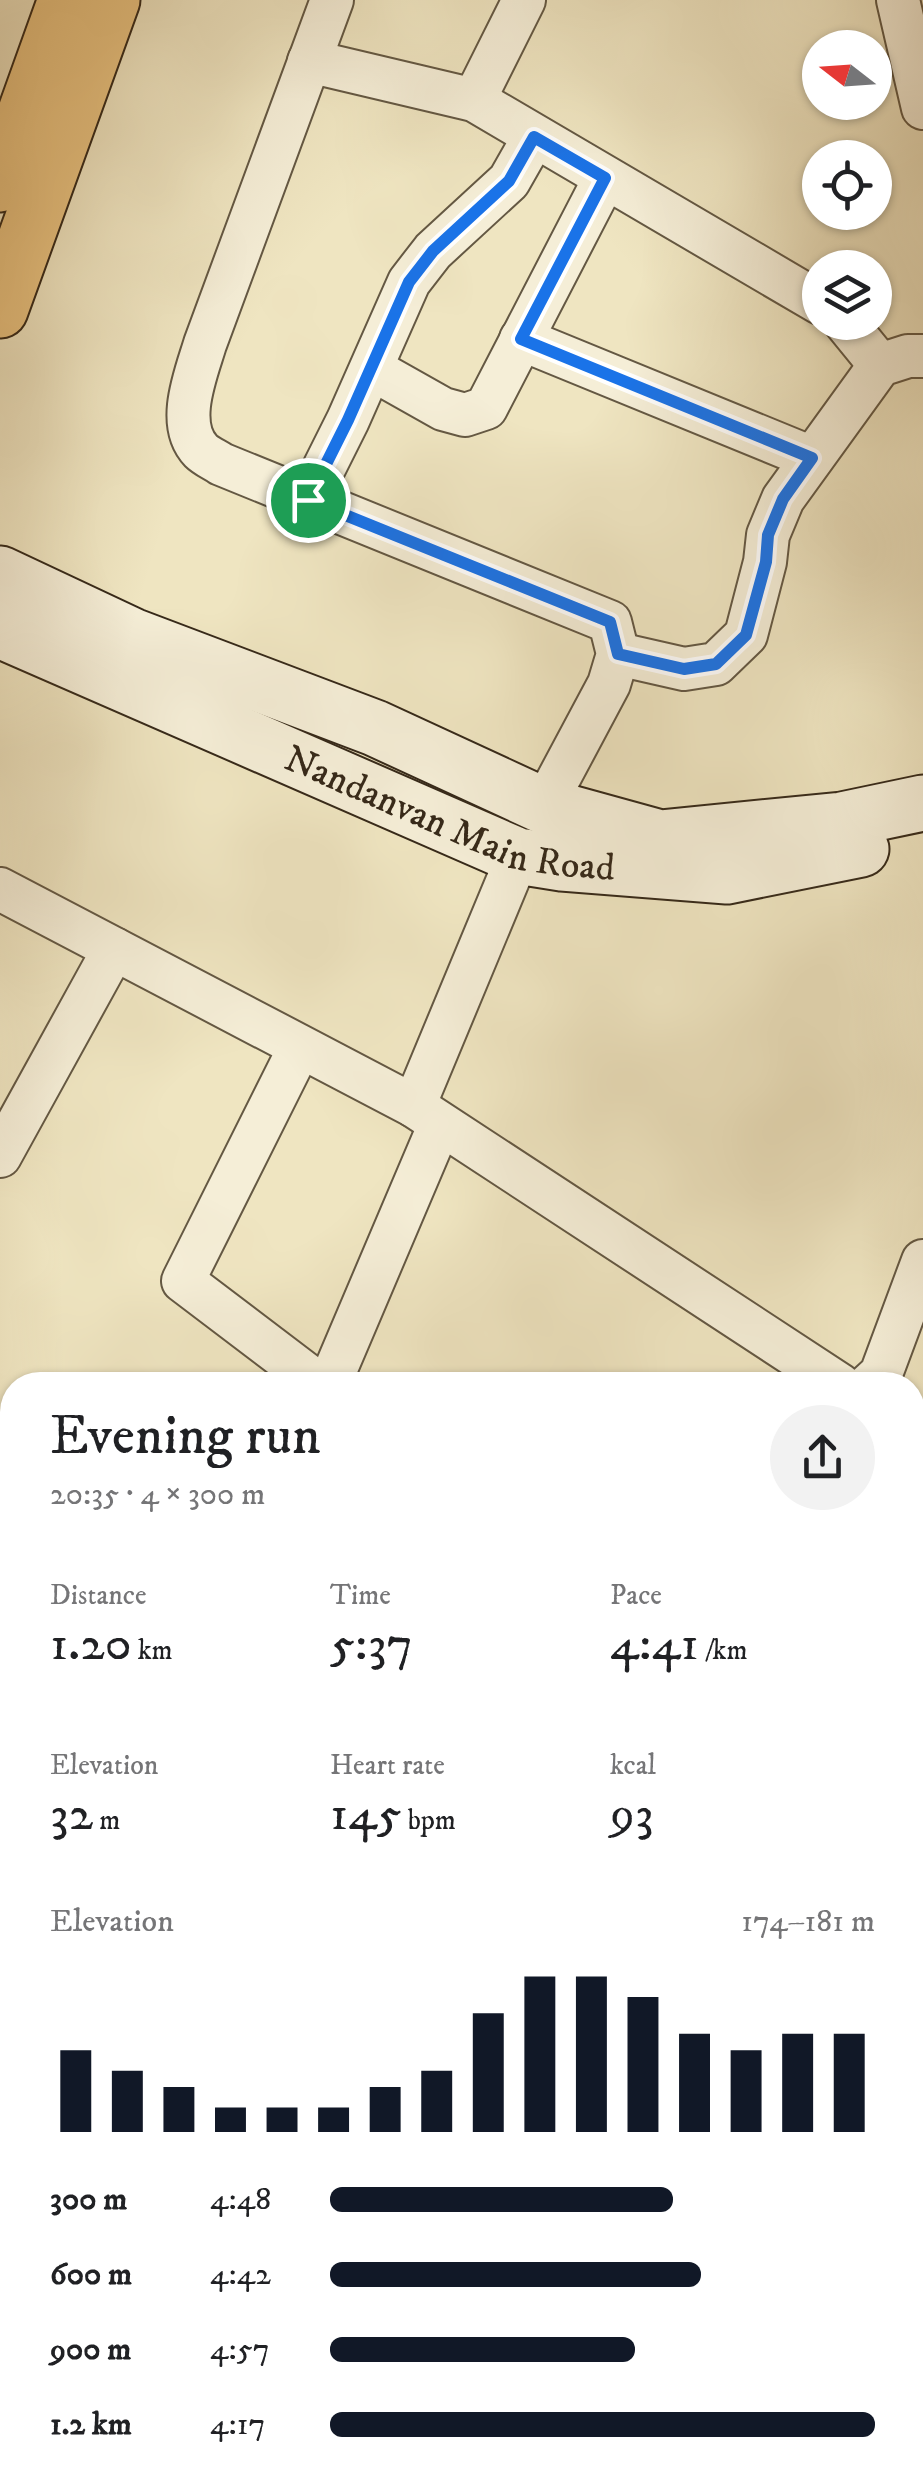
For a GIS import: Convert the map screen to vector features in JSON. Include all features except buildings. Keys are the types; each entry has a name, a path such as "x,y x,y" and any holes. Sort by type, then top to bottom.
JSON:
{"highway":[{"path":"0,184 66,0"},
{"path":"0,310 112,0"}],"main road":[{"path":"0,574 132,636 375,728 544,806 660,838 842,820 923,804"},
{"name":"Nandanvan Main Road","path":"0,630 518,856 727,876 923,836"}],"street":[{"path":"332,0 204,344 191,390 190,426 199,449 221,464 610,622 618,654 609,684 544,806"},
{"path":"474,100 524,0"},
{"path":"898,0 923,108"},
{"path":"309,62 474,100 802,293"},
{"path":"308,500 372,369 409,282 433,251 509,181 534,137"},
{"path":"372,369 443,409 465,415 486,408 605,178"},
{"path":"521,339 812,458"},
{"path":"861,340 880,364"},
{"path":"618,654 684,669 716,664 746,635 766,562 768,535 783,499 880,364 923,356"},
{"path":"334,1372 518,856"},
{"path":"0,888 427,1115 823,1372"},
{"path":"0,1156 114,949"},
{"path":"300,1047 183,1281 303,1372"},
{"path":"882,1372 923,1261"}],"route":[{"path":"534,137 605,178 521,339 812,458 783,499 768,535 766,562 746,635 716,664 684,669 618,654 610,622 308,500 409,282 433,251 509,181 534,137"}]}
